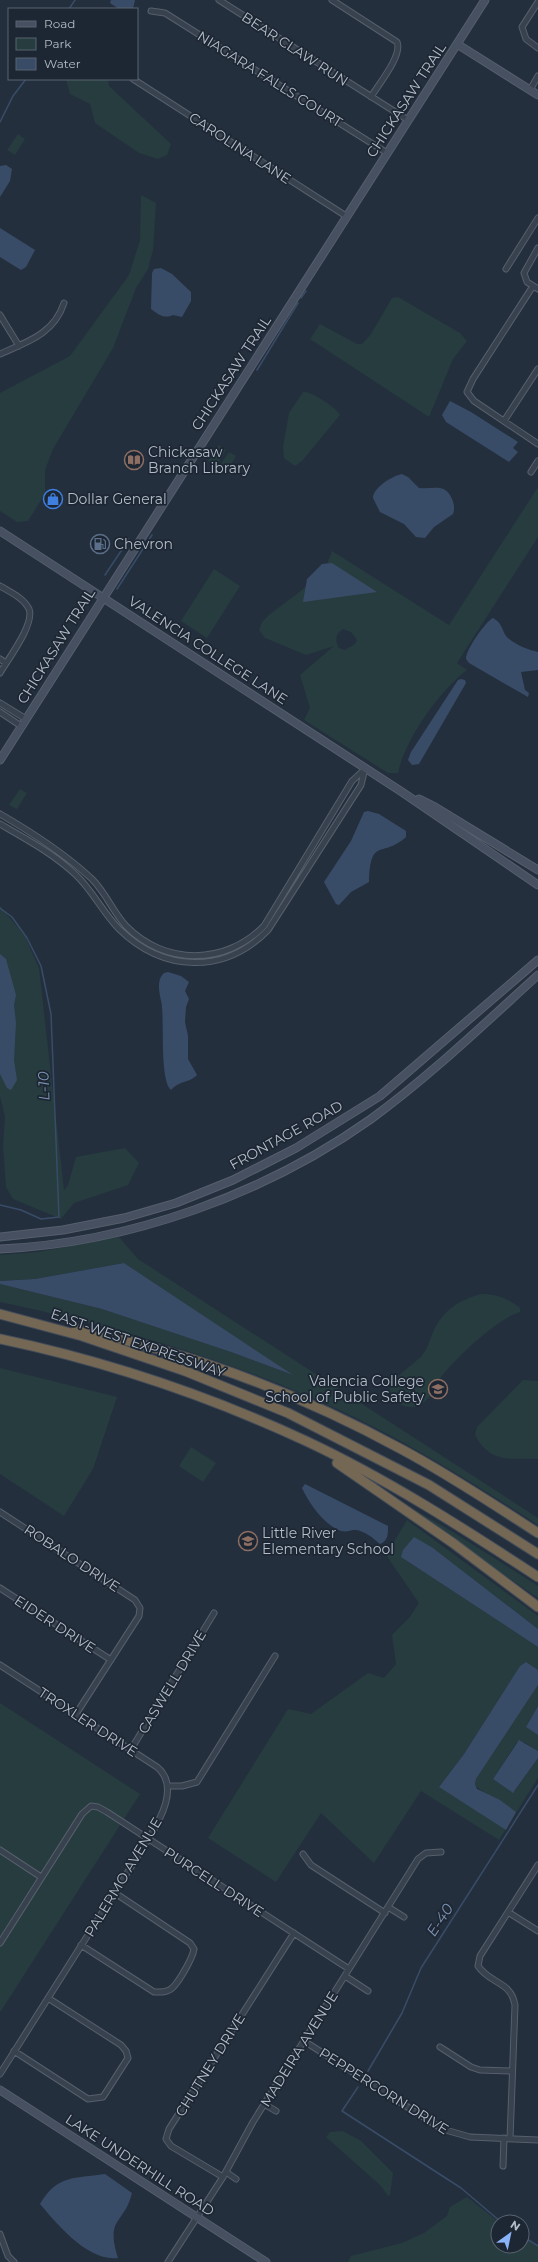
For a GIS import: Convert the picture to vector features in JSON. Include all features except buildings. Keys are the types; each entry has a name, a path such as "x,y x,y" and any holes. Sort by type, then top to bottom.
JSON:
{"highway":[{"path":"0,1314 102,1334 193,1360 292,1396 402,1449 538,1533"},
{"name":"EAST-WEST EXPRESSWAY","path":"0,1314 82,1336 185,1371 288,1413 429,1484 538,1554"},
{"path":"0,1339 89,1361 218,1403 306,1441 434,1510 538,1577"},
{"path":"306,1441 453,1543 538,1607"}],"street":[{"name":"BEAR CLAW RUN","path":"219,0 408,120"},
{"path":"332,0 397,42 397,55 371,97"},
{"name":"CHICKASAW TRAIL","path":"0,760 386,153 458,44 483,1"},
{"path":"538,2 522,27 526,39 538,48"},
{"name":"NIAGARA FALLS COURT","path":"151,10 165,13 386,153"},
{"path":"458,44 538,95"},
{"path":"530,90 538,76"},
{"name":"CAROLINA LANE","path":"135,80 346,216"},
{"path":"506,269 538,218"},
{"path":"538,248 524,273 525,279 538,289"},
{"path":"533,286 473,379 467,392 474,401 538,444"},
{"path":"0,354 19,346 54,324 60,316 64,303"},
{"path":"0,315 19,346"},
{"path":"504,421 538,369"},
{"path":"531,472 538,461"},
{"name":"VALENCIA COLLEGE LANE","path":"0,531 402,792 538,885"},
{"path":"0,586 22,600 29,610 30,622 0,673"},
{"path":"0,659 6,663"},
{"path":"0,702 26,719"},
{"path":"0,712 21,726"},
{"path":"0,814 34,833 77,867 100,889 127,927 154,947 181,956 210,954 234,949 264,926 352,781 365,768"},
{"path":"0,824 47,852 74,873 92,893 116,925 146,950 173,961 207,962 236,954 255,942 268,930 360,785 365,768"},
{"name":"VALENCIA COLLEGE LANE","path":"402,792 435,807 538,870"},
{"name":"FRONTAGE ROAD","path":"0,1237 63,1230 124,1218 176,1203 233,1180 296,1148 380,1096 538,960"},
{"name":"FRONTAGE ROAD","path":"0,1248 29,1247 65,1241 154,1222 210,1204 303,1162 371,1119 438,1065 538,975"},
{"name":"ROBALO DRIVE","path":"0,1512 135,1600 140,1608 139,1616 111,1660"},
{"name":"EIDER DRIVE","path":"0,1588 111,1660"},
{"name":"CASWELL DRIVE","path":"130,1751 214,1614"},
{"path":"168,1786 182,1786 197,1782 275,1656"},
{"path":"76,1714 111,1660"},
{"name":"TROXLER DRIVE","path":"0,1665 161,1771 167,1780 168,1786"},
{"name":"PALERMO AVENUE","path":"0,2074 148,1840 161,1817 168,1786"},
{"name":"PURCELL DRIVE","path":"41,1877 82,1814 91,1806 98,1807 350,1969"},
{"path":"0,1850 41,1877 0,1943"},
{"name":"MADEIRA AVENUE","path":"168,2262 223,2177 264,2104 420,1857 432,1852 441,1852"},
{"path":"303,1854 311,1865 385,1913"},
{"path":"510,2139 515,2005 514,1997 510,1989 483,1974 478,1966 480,1956 538,1865"},
{"path":"81,1945 154,1992 163,1993 171,1990 193,1956 194,1949 190,1943 115,1893"},
{"path":"388,1907 404,1917"},
{"path":"508,1912 538,1931"},
{"name":"CHUTNEY DRIVE","path":"223,2177 171,2146 166,2139 169,2129 294,1933"},
{"path":"345,1976 368,1991"},
{"path":"14,2052 88,2099 103,2097 128,2058 126,2051 121,2045 48,1998"},
{"name":"PEPPERCORN DRIVE","path":"304,2041 442,2129 470,2137 538,2140"},
{"path":"440,2047 471,2067 480,2070 512,2072"},
{"name":"LAKE UNDERHILL ROAD","path":"0,2090 266,2262"},
{"path":"264,2104 276,2111"},
{"path":"503,2166 504,2138"},
{"path":"226,2172 236,2179"},
{"path":"0,2234 8,2256 14,2262"}],"green space":[{"path":"66,80 108,80 109,86 171,144 167,155 158,159 139,153 95,123 90,104 70,94"},
{"path":"18,134 25,139 15,155 7,150"},
{"path":"141,195 156,203 153,250 148,269 136,288 113,348 53,449 45,470 45,494 28,521 17,522 0,511 0,393 70,356 129,275 140,240"},
{"path":"398,297 460,333 467,341 453,359 429,417 310,339 320,324 357,344 362,344 371,334 392,298"},
{"path":"303,392 323,400 334,408 340,415 302,461 295,466 284,458 283,447 289,413"},
{"path":"219,445 226,450 216,466 208,461"},
{"path":"229,452 236,456 226,473 218,468"},
{"path":"538,487 538,537 457,663 467,670 445,690 425,717 408,746 398,773 388,773 304,720 310,708 300,675 334,646 306,655 265,638 259,630 262,622 270,614 302,590 326,567 332,551 449,625","holes":["343,629 351,632 357,640 355,644 345,650 339,648 336,640 338,633"]},
{"path":"214,569 240,586 207,638 181,621"},
{"path":"20,789 27,793 17,809 9,805"},
{"path":"0,906 25,936 39,968 64,1190 68,1185 76,1157 125,1148 139,1163 128,1185 74,1203 61,1219 13,1199 6,1187 3,1146 5,1117 0,1096"},
{"path":"119,1237 138,1259 538,1518 538,1525 472,1483 404,1443 358,1419 272,1381 138,1336 46,1312 0,1302 0,1284 102,1309 231,1352 290,1374 124,1263 35,1279 0,1281 0,1255 38,1252"},
{"path":"481,1294 506,1299 520,1308 520,1312 500,1322 467,1350 441,1377 432,1394 422,1404 415,1407 407,1407 393,1400 390,1393 391,1386 403,1372 423,1354 437,1324 452,1307 466,1299"},
{"path":"0,1368 117,1397 93,1469 64,1516 0,1474"},
{"path":"523,1380 538,1381 538,1459 502,1458 487,1451 481,1444 475,1435 477,1427"},
{"path":"191,1447 216,1463 203,1482 179,1466"},
{"path":"411,1508 450,1530 538,1586 538,1598 451,1538"},
{"path":"407,1520 538,1616 538,1629 433,1548 404,1559 538,1647 538,1670 526,1662 520,1666 464,1754 439,1787 516,1812 487,1795 475,1784 476,1779 538,1685 538,1706 526,1727 538,1735 538,1751 524,1742 517,1742 493,1779 511,1792 515,1791 538,1758 538,1778 499,1840 421,1791 374,1863 321,1813 276,1882 208,1838 288,1709 311,1714 368,1673 384,1678 396,1664 392,1635 409,1618 419,1603 386,1555"},
{"path":"0,1703 140,1794 1,2011 0,2011"},
{"path":"343,2131 361,2141 393,2173 390,2195 388,2196 381,2186 326,2137 330,2132"},
{"path":"467,2197 490,2215 490,2254 530,2254 530,2242 538,2247 538,2262 348,2262 351,2256 402,2243 424,2233 447,2216 450,2207"}],"water":[{"path":"111,0 135,0 133,8 118,8 110,3"},
{"path":"6,165 12,169 10,181 0,197 0,166"},
{"path":"0,228 35,250 26,267 21,270 0,257"},
{"path":"161,268 172,274 191,292 191,301 182,317 173,315 159,315 151,309 152,273 154,269"},
{"path":"450,401 471,412 518,442 513,448 518,452 509,462 446,422 442,415"},
{"path":"402,474 408,477 419,488 438,488 446,490 453,501 453,514 434,527 425,538 416,537 404,524 380,512 373,498 376,490 384,483 393,477"},
{"path":"332,563 377,592 303,602 307,579 322,564"},
{"path":"493,618 500,624 509,639 521,646 538,652 538,670 521,672 525,690 529,693 528,697 469,663 466,659 476,637"},
{"path":"458,680 465,680 466,683 419,764 412,765 408,760 411,752"},
{"path":"368,811 379,814 406,831 406,837 390,847 379,850 375,853 370,868 369,882 351,892 339,905 336,904 324,882 351,841 364,812"},
{"path":"0,954 6,959 16,995 14,1005 16,1023 14,1060 17,1080 11,1090 7,1088 0,1074"},
{"path":"168,972 181,976 189,982 185,991 189,999 186,1007 185,1022 188,1036 188,1059 197,1075 191,1080 178,1084 171,1090 165,1076 162,1005 159,993 162,976 164,973"},
{"path":"124,1263 293,1375 231,1352 102,1309 0,1284 0,1281 35,1279"},
{"path":"305,1484 388,1526 388,1534 385,1541 380,1544 368,1534 357,1530 341,1531 329,1524 313,1507 302,1488"},
{"path":"414,1537 433,1548 538,1629 538,1647 401,1557 403,1550"},
{"path":"526,1662 538,1670 538,1685 476,1779 475,1784 477,1789 500,1800 516,1812 506,1830 439,1787 464,1754 520,1666"},
{"path":"538,1706 538,1735 526,1727"},
{"path":"519,1740 538,1751 538,1758 513,1793 493,1779"},
{"path":"105,2174 132,2193 129,2203 115,2228 115,2245 118,2258 107,2258 84,2248 55,2221 40,2204 53,2187 60,2183 76,2178"}],"waterway":[{"path":"70,8 75,0"},
{"path":"0,122 13,96 25,80"},
{"path":"301,298 306,291"},
{"path":"257,370 298,303"},
{"path":"117,589 152,535"},
{"path":"105,575 129,539"},
{"name":"L-10","path":"0,908 12,917 27,938 41,966 51,1014 59,1217 41,1219 21,1210 0,1205"},
{"name":"E-40","path":"368,2071 402,2013 421,1968 538,1785"},
{"name":"E-40","path":"358,2087 342,2111 461,2188 492,2214"},
{"name":"E-40","path":"530,2241 538,2246"}],"place":[{"name":"Chickasaw Branch Library","path":"134,460"},
{"name":"Dollar General","path":"53,499"},
{"name":"Chevron","path":"100,544"},
{"name":"Valencia College School of Public Safety","path":"438,1389"},
{"name":"Little River Elementary School","path":"248,1541"}]}
